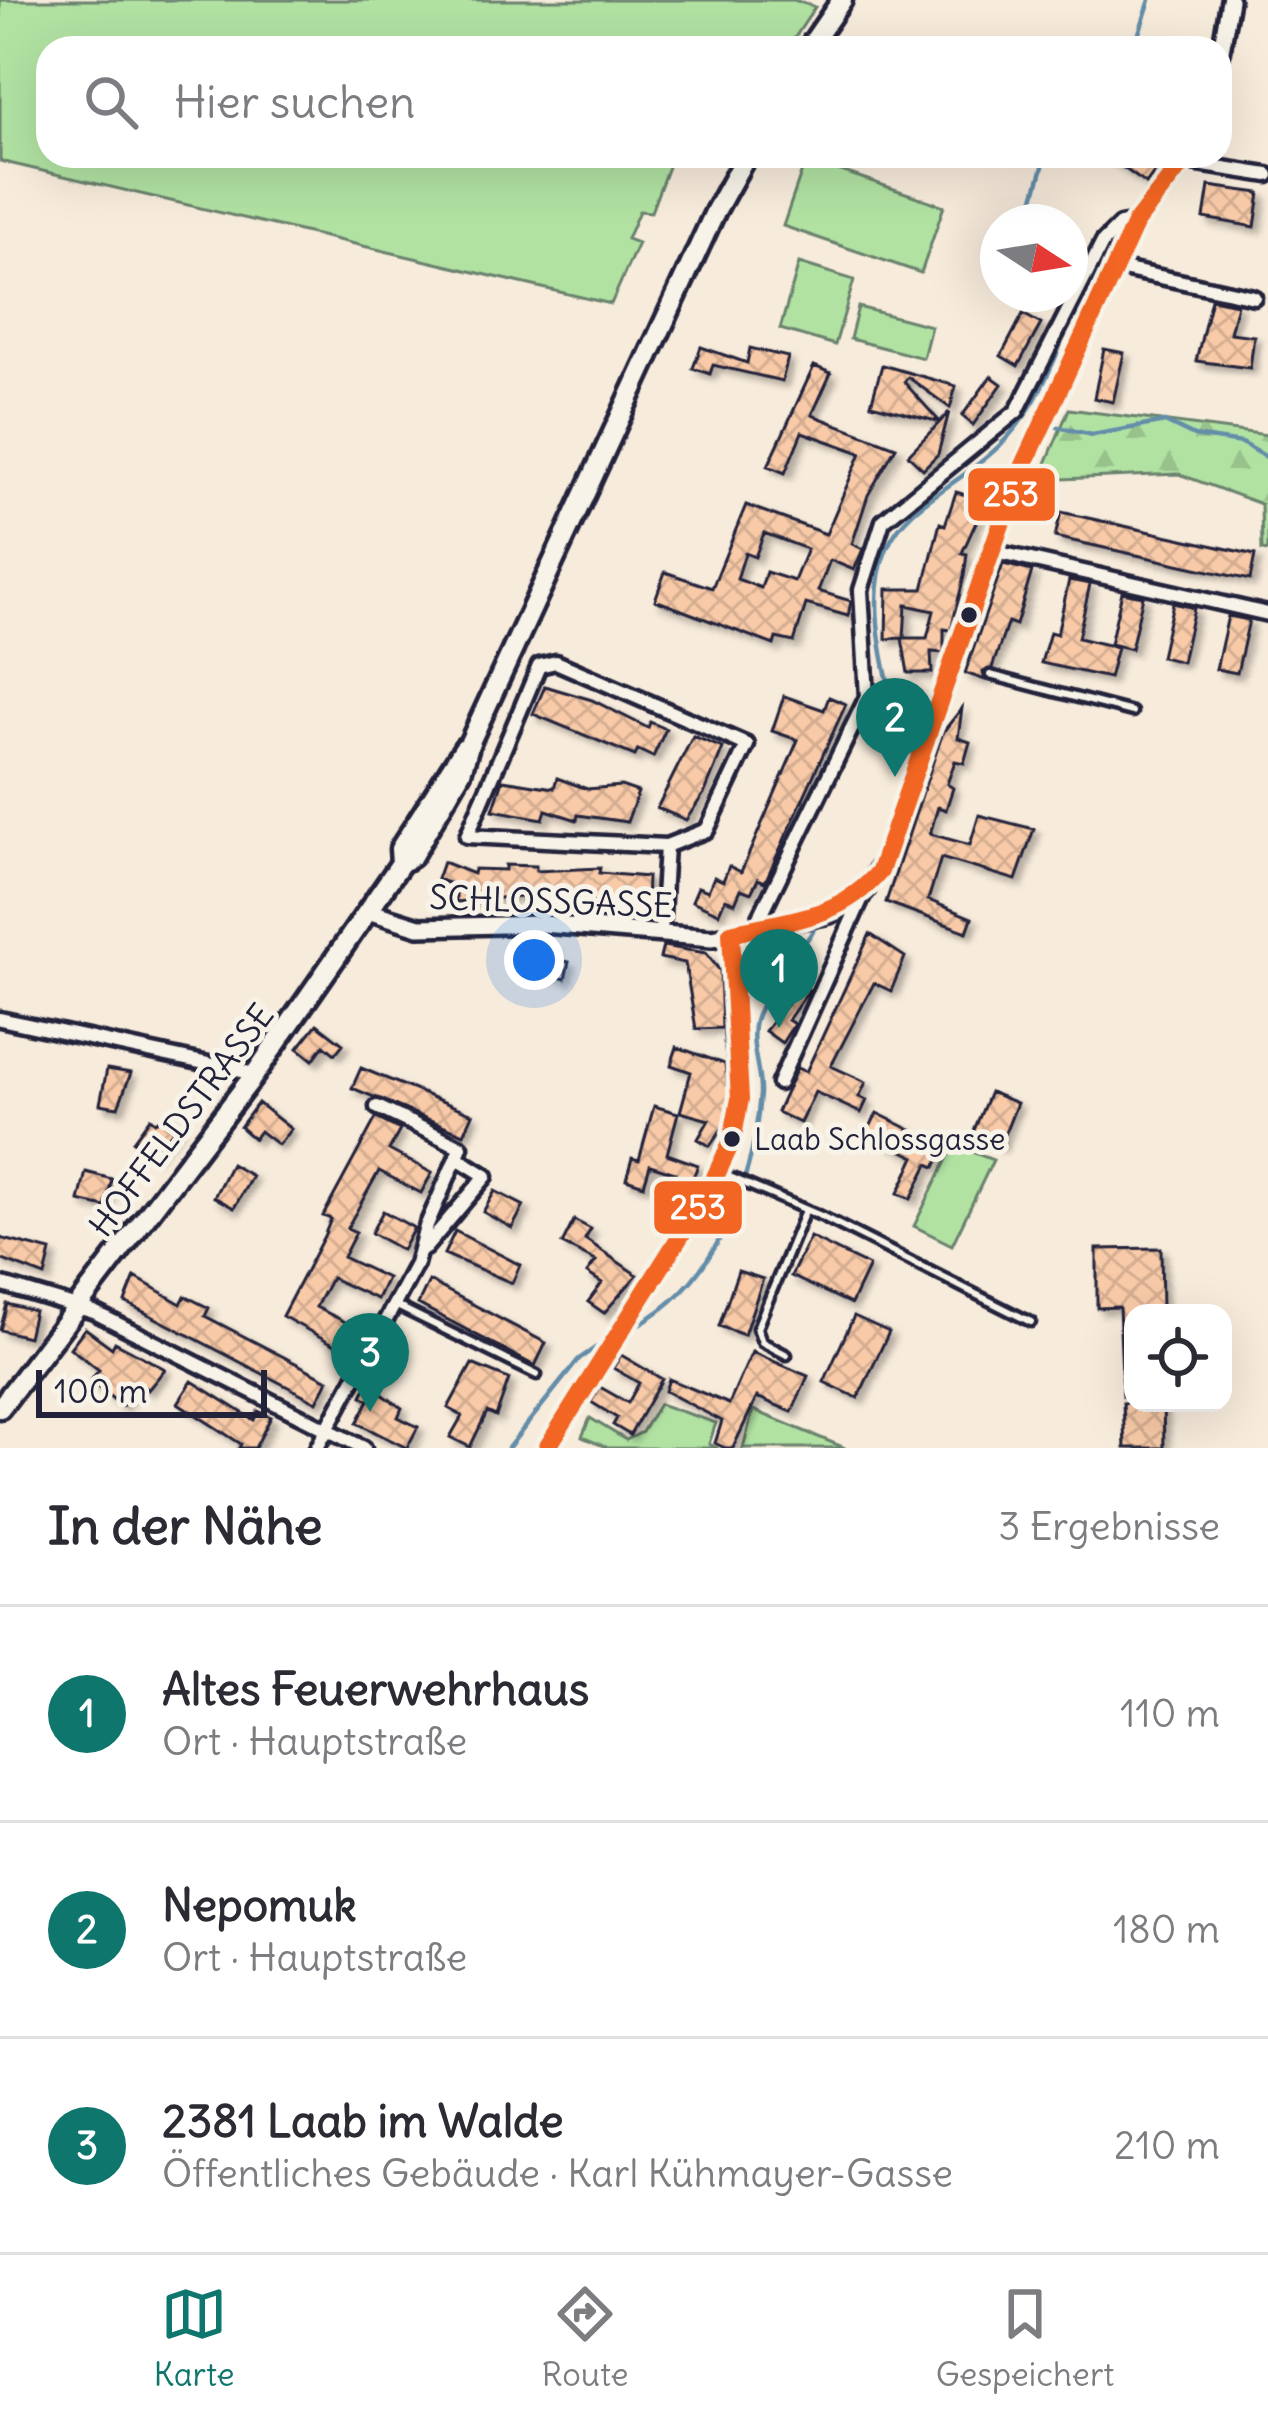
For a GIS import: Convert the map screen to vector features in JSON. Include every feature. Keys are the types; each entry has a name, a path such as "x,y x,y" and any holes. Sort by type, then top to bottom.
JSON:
{"main road":[{"path":"817,36 842,0"},
{"name":"HOFFELDSTRASSE","path":"0,1408 255,1074 401,863 400,849 449,765 470,742 740,168"}],"street":[{"path":"1223,36 1229,0"},
{"path":"779,1082 865,890 886,856 960,665 991,551 1113,266 1136,222 1180,168"},
{"path":"1232,168 1268,175"},
{"path":"755,927 867,697 862,590 883,521 1017,411 1103,242 1120,224 1136,222"},
{"path":"1113,266 1254,297"},
{"path":"991,551 1268,614"},
{"path":"556,662 747,745 707,830 666,846 467,836 539,666 556,662"},
{"path":"661,933 666,846"},
{"name":"SCHLOSSGASSE","path":"370,912 419,927 543,924 712,938 830,914 865,890"},
{"path":"548,1448 718,1172 740,1109 730,998 731,933"},
{"path":"0,1019 255,1074"},
{"path":"377,1107 461,1148 416,1264"},
{"path":"317,1448 437,1228 486,1176 457,1158"},
{"path":"0,1284 79,1306 364,1448"}],"lane":[{"path":"990,675 1132,712"},
{"path":"718,1172 1031,1322"},
{"path":"787,1355 770,1348 757,1328 805,1211"},
{"path":"393,1305 537,1375"}],"green space":[{"path":"0,0 794,0 815,7 796,36 36,36 36,168 668,168 651,212 639,211 627,239 638,243 611,304 0,161"},
{"path":"803,168 832,168 944,206 921,273 783,226"},
{"path":"799,263 854,280 835,345 780,329"},
{"path":"858,307 931,326 923,358 850,339"},
{"path":"1069,409 1268,435 1268,551 1262,550 1261,504 1179,474 1039,480"},
{"path":"954,1145 993,1160 952,1245 914,1226"},
{"path":"659,1404 716,1423 709,1444 718,1448 608,1448 582,1437 590,1418 626,1440 642,1432"},
{"path":"753,1410 845,1448 743,1448"}],"building":[{"path":"1124,168 1157,168 1146,184"},
{"path":"1209,186 1260,193 1255,227 1204,218"},
{"path":"1211,299 1237,304 1230,333 1254,336 1250,368 1196,361"},
{"path":"1023,314 1041,324 1018,366 1001,356"},
{"path":"701,347 747,363 750,348 788,357 782,381 713,365 710,374 693,368"},
{"path":"1104,349 1124,353 1113,402 1094,398"},
{"path":"882,365 956,386 950,408 908,377 904,382 940,422 871,404"},
{"path":"814,366 831,373 812,415 896,447 868,495 852,544 863,549 854,570 830,560 818,591 851,601 848,616 806,604 794,642 776,638 774,645 655,600 665,572 712,588 746,505 826,534 861,453 802,432 785,473 768,466","holes":["764,533 807,549 794,581 766,572 761,588 737,579 745,553 755,557"]},
{"path":"991,376 1002,384 973,425 962,416"},
{"path":"949,412 938,454 923,469 908,455"},
{"path":"956,492 979,499 977,507 982,509 962,553 967,554 964,576 951,630 944,629 944,653 931,652 932,673 908,673 902,638 886,639 887,589 923,589 940,523 945,525","holes":["906,605 934,611 927,638 904,638"]},
{"path":"1061,512 1255,555 1250,580 1055,537"},
{"path":"1003,564 1032,571 1016,625 1008,622 992,668 983,672 985,680 965,673"},
{"path":"1069,580 1090,584 1078,638 1117,647 1109,678 1041,663 1050,632 1057,634"},
{"path":"1122,592 1143,596 1131,649 1110,644"},
{"path":"1173,603 1194,608 1182,662 1161,657"},
{"path":"1228,616 1249,620 1237,673 1216,669"},
{"path":"545,686 592,700 648,728 650,722 666,729 653,757 638,750 635,756 533,714"},
{"path":"784,696 824,710 829,697 846,704 765,882 758,879 751,893 741,889 735,903 725,899 719,913 692,901 698,887 708,891 714,877 723,881 729,866 741,872 798,740 772,731"},
{"path":"962,708 958,738 970,742 964,763 955,761 947,784 953,788 946,810 938,807 930,834 970,845 979,815 1034,829 1016,880 941,858 928,900 972,918 967,932 886,902 943,732"},
{"path":"693,736 723,748 705,792 686,820 657,808"},
{"path":"557,778 587,789 621,786 638,792 627,822 578,815 577,820 546,810 543,819 493,810 503,780 554,788"},
{"path":"443,862 473,874 474,869 505,870 505,865 536,866 536,871 600,868 599,873 647,877 646,908 520,896 456,902 456,886 437,879"},
{"path":"870,934 905,957 891,991 874,983 831,1066 866,1082 859,1097 867,1100 861,1113 815,1092 800,1123 777,1112 797,1068 806,1072"},
{"path":"761,940 780,953 756,987 742,977 742,968"},
{"path":"663,946 706,953 720,971 722,1028 696,1029 685,963 660,958"},
{"path":"524,947 556,949 554,959 569,962 565,979 519,966"},
{"path":"802,985 809,990 788,1020 794,1024 782,1043 765,1031"},
{"path":"317,1024 343,1044 335,1054 324,1045 313,1060 298,1048"},
{"path":"677,1047 725,1064 729,1099 725,1124 710,1146 698,1139 709,1120 680,1112 691,1072 671,1065"},
{"path":"361,1068 473,1114 464,1134 352,1088"},
{"path":"107,1069 131,1073 118,1107 100,1104"},
{"path":"990,1092 1017,1103 1000,1146 972,1135"},
{"path":"258,1103 291,1129 278,1145 260,1131 254,1139 240,1127"},
{"path":"654,1106 678,1113 667,1154 698,1165 675,1223 655,1213 675,1173 650,1165 644,1185 626,1179 632,1158 639,1160"},
{"path":"877,1113 945,1147 935,1167 928,1164 911,1199 898,1193 915,1157 867,1133"},
{"path":"168,1114 178,1126 151,1155 133,1141 150,1118 155,1122"},
{"path":"376,1118 400,1130 389,1150 432,1173 421,1193 379,1171 347,1228 356,1232 343,1257 387,1278 377,1299 331,1278 316,1307 359,1329 348,1352 282,1316 331,1219 323,1216"},
{"path":"231,1164 252,1176 234,1208 214,1197"},
{"path":"86,1172 112,1179 105,1207 79,1201"},
{"path":"495,1191 524,1206 512,1228 483,1212"},
{"path":"383,1211 414,1228 402,1250 371,1233"},
{"path":"574,1220 591,1229 585,1239 637,1275 604,1313 588,1302 602,1283 587,1273 596,1261 562,1244"},
{"path":"455,1231 520,1265 512,1283 444,1254"},
{"path":"810,1237 869,1266 851,1304 791,1276"},
{"path":"0,1238 51,1251 45,1276 0,1259"},
{"path":"1161,1248 1162,1304 1124,1304 1124,1396 1119,1307 1097,1308 1097,1249"},
{"path":"738,1271 763,1279 744,1335 719,1326"},
{"path":"135,1277 181,1304 185,1296 209,1308 205,1316 328,1380 317,1402 125,1302"},
{"path":"429,1281 546,1343 535,1366 418,1304"},
{"path":"7,1304 34,1311 28,1337 0,1330"},
{"path":"854,1316 889,1332 858,1398 824,1382"},
{"path":"85,1328 112,1348 115,1342 165,1369 148,1390 139,1383 122,1406 90,1381 99,1370 70,1348"},
{"path":"752,1352 808,1376 792,1412 757,1397 733,1448 725,1448 715,1443 722,1421 665,1391 669,1379 729,1404"},
{"path":"621,1355 662,1379 630,1435 613,1425 617,1418 591,1402 600,1387 628,1403 639,1383 613,1368"},
{"path":"472,1364 509,1379 496,1416 487,1412 470,1447 450,1437 462,1416 448,1408"},
{"path":"192,1381 254,1420 258,1411 271,1417 255,1448 239,1448 241,1444 178,1403"},
{"path":"368,1384 402,1408 398,1417 418,1427 407,1448 357,1423 369,1400 362,1396"},
{"path":"1123,1403 1124,1412 1163,1412 1164,1448 1125,1448"}],"waterway":[{"path":"1138,36 1150,0"},
{"path":"1034,204 1043,168"},
{"path":"890,690 878,618 881,567 896,532 1017,427 1045,380 1064,328"},
{"path":"1050,425 1092,435 1165,422 1194,436 1242,443 1268,458"},
{"path":"627,1330 684,1289 724,1231 749,1163 756,1128 760,1094 755,1021 773,985 814,929"},
{"path":"508,1448 579,1359 611,1337"}],"transit line":[{"name":"253","path":"731,933 830,908 880,871 1014,487 1136,222 1179,168"},
{"name":"253","path":"547,1448 708,1192 732,1141 740,1099 731,933"}],"place":[{"name":"Nepomuk","path":"895,777"},
{"name":"Altes Feuerwehrhaus","path":"779,1028"},
{"name":"Laab Schlossgasse","path":"732,1139"},
{"name":"2381 Laab im Walde","path":"370,1412"}]}
